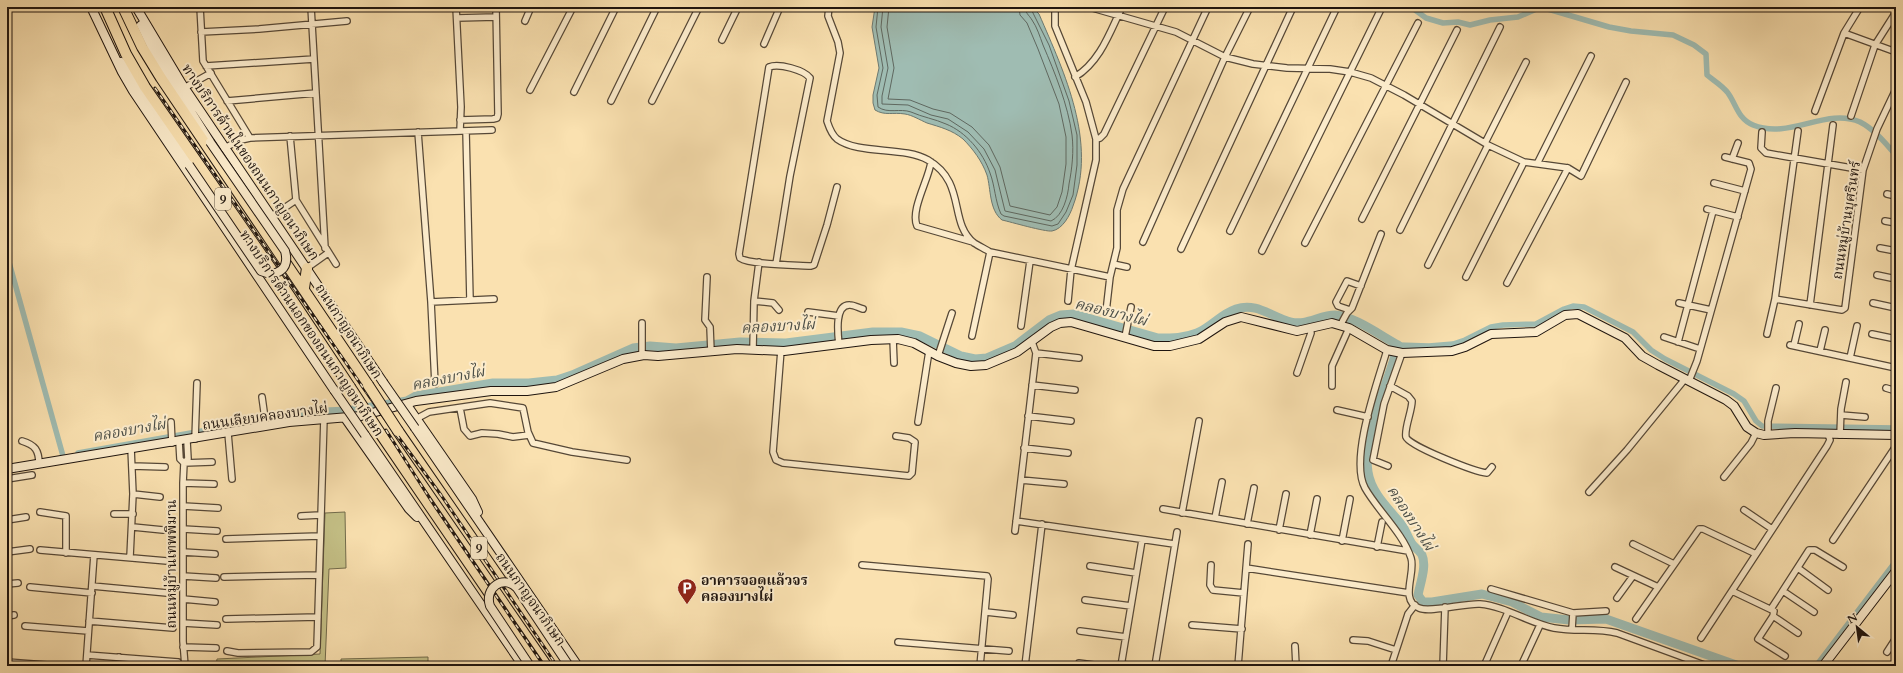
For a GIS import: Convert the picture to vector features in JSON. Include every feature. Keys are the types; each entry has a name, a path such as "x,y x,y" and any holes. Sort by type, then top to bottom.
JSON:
{"highway":[{"name":"9","path":"105,7 126,54 145,87 281,283 539,666"},
{"name":"ถนนกาญจนาภิเษก","path":"123,7 142,47 161,78 304,288 398,430 560,666"},
{"path":"304,288 307,268"}],"main road":[{"name":"ทางบริการด้านนอกของถนนกาญจนาภิเษก","path":"91,7 106,40 133,91 334,390 523,666"},
{"path":"106,40 261,271 272,274 281,271 286,264 286,251 210,142 156,56 144,33 135,7"},
{"name":"ทางบริการด้านในของถนนกาญจนาภิเษก","path":"135,7 184,88 270,217 307,268 383,382 578,666"},
{"path":"1395,352 1452,351 1465,347 1491,334 1536,332 1571,314 1578,314 1625,338 1642,356 1688,379 1734,406 1746,427 1756,433 1768,430 1794,433 1828,434 1840,432 1896,435"},
{"name":"ถนนเลียบคลองบางไผ่","path":"7,469 228,433 265,425 324,418 345,418 407,405 416,401 491,391 527,391 556,387 623,359 642,353 658,356 711,350 752,348 782,350 839,343 893,339 914,343 956,363 971,366 986,365 1007,357 1032,342 1051,327 1060,323 1071,322 1125,336 1154,346 1185,344 1199,339 1225,322 1241,317 1297,331 1332,323 1345,316 1350,328 1395,352"},
{"path":"407,405 472,499 485,529"},
{"path":"345,418 409,509 433,534"},
{"path":"1823,666 1896,571"},
{"path":"530,666 490,606 488,599 489,593 496,584 500,582 513,584 517,588 569,666"}],"street":[{"path":"200,7 202,56 210,73 250,138"},
{"path":"311,7 327,251"},
{"path":"456,7 460,120 463,131 470,300"},
{"path":"460,120 497,118 496,7"},
{"path":"525,21 532,7"},
{"path":"530,90 572,7"},
{"path":"574,92 616,7"},
{"path":"611,102 656,7"},
{"path":"652,101 699,7"},
{"path":"722,40 738,7"},
{"path":"764,44 780,7"},
{"path":"829,7 828,16 838,42 840,54 827,120 830,131 837,139 849,145 916,155 931,162 942,170 949,178 961,220 973,242"},
{"path":"1055,7 1055,26 1086,102 1096,139 1096,160 1072,270 1068,301"},
{"path":"1089,7 1176,32 1226,57 1264,66 1350,72 1371,78 1420,104 1486,144 1524,162 1538,162 1568,168 1581,176 1626,82"},
{"path":"1075,77 1083,72 1101,50 1122,7"},
{"path":"1096,139 1100,138 1104,134 1165,7"},
{"path":"1106,312 1110,278 1117,248 1117,210 1123,189 1208,7"},
{"path":"1143,242 1250,7"},
{"path":"1181,249 1264,66 1293,7"},
{"path":"1230,231 1337,7"},
{"path":"1262,251 1382,7"},
{"path":"1815,110 1844,33 1860,7"},
{"path":"1851,116 1875,45 1896,12"},
{"path":"457,18 496,17"},
{"path":"202,32 260,29 347,21"},
{"path":"1305,243 1418,23"},
{"path":"1400,230 1500,27"},
{"path":"1362,219 1457,30"},
{"path":"1844,33 1896,52"},
{"path":"1538,162 1591,56"},
{"path":"206,66 314,59"},
{"path":"1428,265 1526,62"},
{"path":"776,264 790,176 810,78 806,72 774,66 769,67 739,254 743,260 776,264 814,265 837,187"},
{"path":"184,88 210,73"},
{"name":"ถนนหมู่บ้านบุศรินทร์","path":"1810,305 1842,310 1845,307 1863,170 1872,141 1896,90"},
{"path":"227,101 316,93"},
{"path":"1774,299 1810,305 1833,125"},
{"path":"224,148 241,140 250,138 492,130"},
{"path":"1766,334 1774,299 1798,131"},
{"path":"418,132 431,302 435,384"},
{"path":"1762,132 1761,148 1766,153 1863,170"},
{"path":"290,136 296,200 336,264"},
{"path":"1732,159 1738,143"},
{"path":"1589,492 1688,379 1695,367 1751,169 1750,164 1725,157"},
{"path":"931,162 915,219 917,226 973,242 990,252 1030,262 1110,278"},
{"path":"1466,277 1524,162"},
{"path":"1507,283 1568,168"},
{"path":"1714,183 1745,191"},
{"path":"1887,194 1896,196"},
{"path":"270,217 296,200"},
{"path":"1678,342 1710,210 1738,217"},
{"path":"1885,221 1896,223"},
{"path":"1361,286 1347,281 1342,288 1336,302 1345,316 1352,308 1361,286 1381,234"},
{"path":"1880,248 1896,251"},
{"path":"307,268 327,251"},
{"path":"972,336 990,252"},
{"path":"752,348 754,301 759,262"},
{"path":"1021,326 1030,262"},
{"path":"1113,264 1127,267"},
{"path":"1877,275 1896,279"},
{"path":"707,277 705,320 710,327 711,350"},
{"path":"431,302 494,299"},
{"path":"754,301 773,303 779,310"},
{"path":"1679,303 1711,310"},
{"path":"1873,303 1896,308"},
{"path":"839,343 838,316 845,306 850,305 863,309"},
{"path":"1125,336 1131,307"},
{"path":"808,312 838,316"},
{"path":"938,355 942,347 952,313"},
{"path":"642,323 642,353"},
{"path":"1799,324 1792,345 1896,368"},
{"path":"1850,358 1857,326"},
{"path":"1297,373 1310,333 1310,328"},
{"path":"1332,386 1332,366 1350,328"},
{"path":"1820,351 1825,330"},
{"path":"1872,334 1896,339"},
{"path":"1664,337 1700,349"},
{"path":"893,339 894,363"},
{"path":"1015,532 1036,353 1032,342"},
{"path":"782,350 773,452 776,460 783,464 909,476 912,473 916,442 908,438 896,436"},
{"path":"918,422 929,351"},
{"path":"1388,466 1373,460 1384,404 1390,386 1395,352"},
{"path":"1395,352 1368,417 1362,439 1361,474 1364,487 1412,559 1409,593 1415,605 1420,609 1480,604 1492,606 1540,625 1605,630 1617,633 1707,666"},
{"path":"1036,353 1079,358"},
{"path":"1840,432 1846,382"},
{"path":"171,422 171,431 183,440 194,429 197,383"},
{"path":"1032,385 1075,390"},
{"path":"1390,386 1408,396 1412,400 1406,435 1410,441 1436,455 1477,472 1487,473 1492,467"},
{"path":"1768,430 1776,388"},
{"path":"1886,388 1896,391"},
{"path":"262,398 265,425"},
{"path":"416,418 429,412 490,403 523,408 530,440 536,444 627,460"},
{"path":"460,408 464,429 470,436 482,433 513,437 529,435"},
{"path":"1337,410 1368,417"},
{"path":"1841,415 1865,417"},
{"path":"1028,416 1071,421"},
{"path":"227,651 238,653 314,651 317,647 324,418"},
{"path":"1182,512 1199,421"},
{"path":"228,433 232,479"},
{"path":"1724,477 1752,443 1756,433"},
{"path":"1701,638 1830,440 1828,434"},
{"name":"ถนนหมู่บ้านเทพพิมาน","path":"183,440 180,459 184,463 183,646 185,666"},
{"path":"22,441 32,444 38,452 39,463"},
{"path":"1833,540 1896,446"},
{"path":"130,557 133,514 131,448"},
{"path":"1024,448 1068,453"},
{"path":"184,463 212,462"},
{"path":"132,466 165,467"},
{"path":"7,479 32,475"},
{"path":"1021,480 1064,484"},
{"path":"1215,518 1222,482"},
{"path":"183,483 214,484"},
{"path":"1247,524 1254,488"},
{"path":"133,494 160,497"},
{"path":"1279,530 1286,494"},
{"path":"1310,535 1317,499"},
{"path":"1342,541 1350,499"},
{"path":"183,506 218,508"},
{"path":"1163,509 1377,547 1408,551"},
{"path":"1744,510 1772,529"},
{"path":"40,512 66,516 66,553"},
{"path":"114,514 133,514"},
{"path":"301,516 320,516"},
{"path":"7,520 26,517"},
{"path":"1016,520 1174,544"},
{"path":"1377,547 1382,522"},
{"path":"1025,666 1042,524"},
{"path":"132,527 163,530"},
{"path":"183,528 217,531"},
{"path":"1636,619 1699,529 1703,529 1756,554"},
{"path":"1155,666 1177,532"},
{"path":"226,539 320,536"},
{"path":"1133,666 1121,665 1142,540"},
{"path":"1238,666 1248,544"},
{"path":"1633,544 1674,564"},
{"path":"7,552 30,549"},
{"path":"1770,609 1809,550 1812,549 1843,567"},
{"path":"40,550 167,561"},
{"path":"183,552 215,554"},
{"path":"86,666 94,555"},
{"path":"862,565 987,576 986,612 980,666"},
{"path":"1211,565 1210,585 1214,590 1244,593"},
{"path":"1090,566 1136,573"},
{"path":"1615,567 1658,587"},
{"path":"1246,568 1409,593"},
{"path":"1798,568 1828,590"},
{"path":"224,577 319,575"},
{"path":"183,576 216,578"},
{"path":"1617,598 1633,576"},
{"path":"7,584 18,583"},
{"path":"30,588 167,593"},
{"path":"1491,589 1573,614 1606,611"},
{"path":"1732,591 1774,611 1774,616 1758,639 1785,656"},
{"path":"1783,591 1814,612"},
{"path":"183,599 215,602"},
{"path":"1085,600 1131,606"},
{"path":"1391,666 1408,614 1415,605"},
{"path":"1443,666 1445,607"},
{"path":"986,612 1013,615"},
{"path":"1484,666 1508,612"},
{"path":"1572,628 1573,614"},
{"path":"7,616 14,615"},
{"path":"1774,616 1798,633"},
{"path":"226,619 318,617"},
{"path":"89,621 173,628"},
{"path":"183,623 217,625"},
{"path":"1192,625 1242,629"},
{"path":"1521,666 1540,625"},
{"path":"25,626 88,630"},
{"path":"1080,631 1126,637"},
{"path":"1887,652 1896,638"},
{"path":"1353,640 1368,641 1396,650"},
{"path":"898,642 1009,651"},
{"path":"183,646 216,648"},
{"path":"1295,646 1296,666"},
{"path":"87,655 178,662"},
{"path":"119,657 119,666"},
{"path":"7,662 60,666"},
{"path":"1079,663 1102,666"},
{"path":"1175,665 1196,666"}],"shaded area":[{"path":"345,512 346,568 329,569 325,666 216,666 217,659 320,654 325,513"},
{"path":"428,657 428,666 341,666 341,659"}],"water":[{"path":"875,7 1032,7 1039,14 1068,84 1080,133 1081,157 1079,182 1072,210 1060,228 1048,231 1002,220 995,211 991,199 987,175 983,165 963,139 950,131 910,115 882,113 875,110 873,95 879,68 872,27"}],"waterway":[{"path":"1411,7 1426,18 1443,23 1458,22 1470,25 1490,20 1518,17 1541,7 1609,27 1631,31 1673,35 1694,45 1706,54 1707,75 1726,90 1744,119 1753,125 1767,129 1781,129 1821,120 1847,118 1860,122 1870,128 1896,155"},
{"path":"7,255 63,456"},
{"path":"1398,345 1429,346 1453,344 1465,340 1491,327 1536,324 1564,309 1573,306 1584,307 1633,332 1651,350 1665,359 1734,394 1744,401 1756,421 1762,426 1896,428"},
{"name":"คลองบางไผ่","path":"325,412 347,411 407,401 416,396 493,383 529,383 557,380 572,375 633,348 650,346 676,348 740,342 786,343 873,332 901,332 920,336 961,356 975,359 987,358 1015,346 1049,320 1061,315 1074,314 1158,338 1192,335 1231,311 1244,307 1251,307 1284,320 1297,323 1308,322 1329,315 1342,316 1367,327 1398,345 1372,425 1367,457 1368,472 1377,494 1402,525 1412,544 1422,555 1424,564 1418,595 1423,602 1432,602 1482,594 1512,602 1541,617 1569,620 1606,619 1739,666"},
{"name":"คลองบางไผ่","path":"78,453 247,423 325,412"},
{"path":"1816,666 1896,561"}],"railway":[{"path":"155,88 380,412 441,495 557,666"},
{"path":"386,430 432,502 544,666"}],"place":[{"name":"อาคารจอดแล้วจร คลองบางไผ่","path":"687,605"}]}
